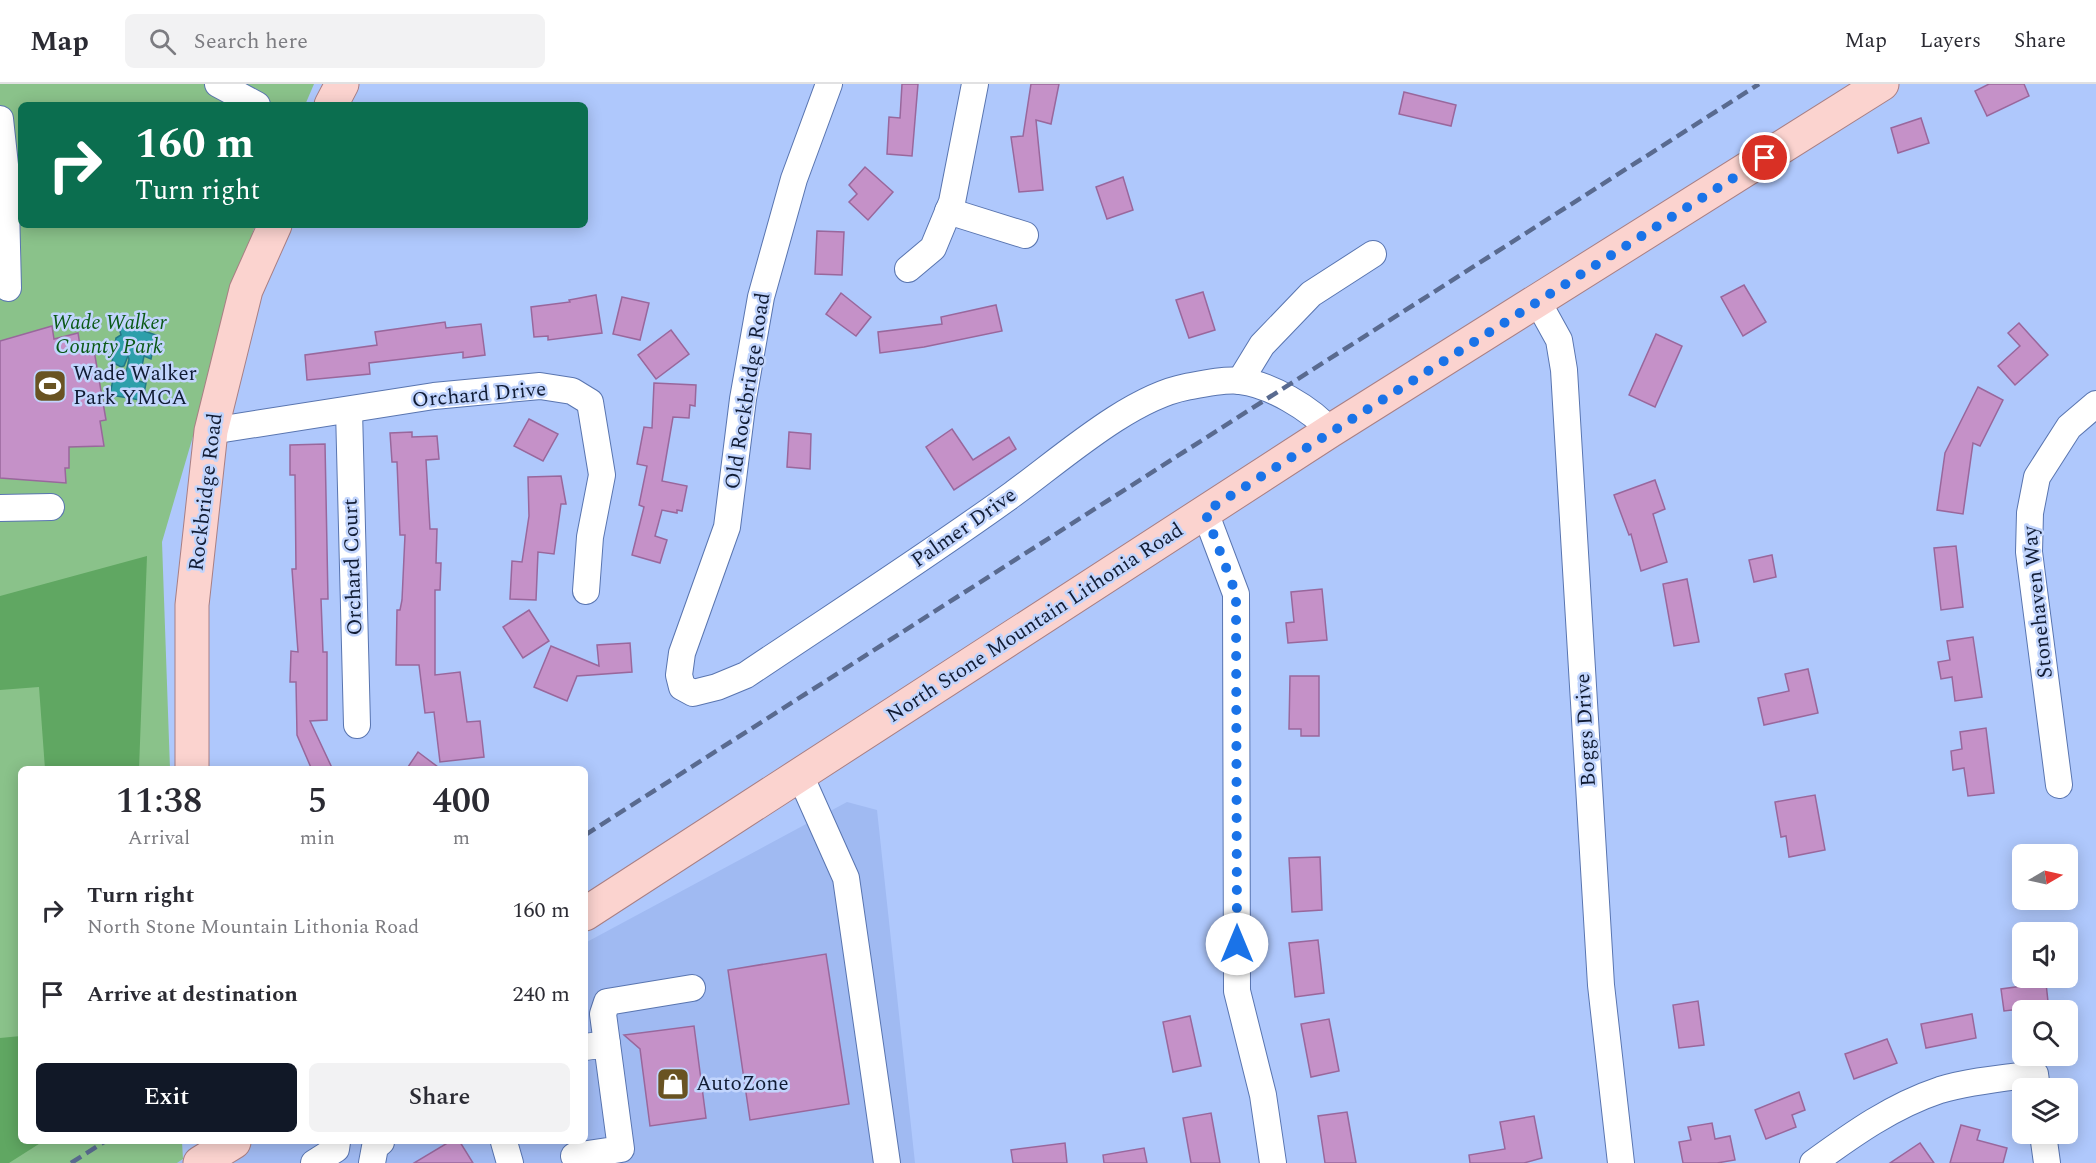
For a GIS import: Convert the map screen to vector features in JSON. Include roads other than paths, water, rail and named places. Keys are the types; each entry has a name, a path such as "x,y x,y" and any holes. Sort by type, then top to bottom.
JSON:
{"main road":[{"path":"333,102 342,84"},
{"name":"North Stone Mountain Lithonia Road","path":"588,912 1330,431 1538,303 1882,84"},
{"name":"Rockbridge Road","path":"192,766 192,605 211,431 246,290 274,228"},
{"path":"190,1163 191,1144"},
{"path":"200,1163 231,1144"}],"street":[{"path":"218,84 251,102"},
{"name":"Old Rockbridge Road","path":"693,693 682,687 679,675 682,653 727,527 743,399 761,297 794,179 829,84"},
{"path":"909,269 933,248 948,211 975,84"},
{"path":"0,119 9,164 8,288"},
{"path":"948,211 1025,235"},
{"path":"1240,381 1262,345 1311,294 1373,254"},
{"name":"Boggs Drive","path":"1538,303 1559,340 1564,370 1601,985 1621,1163"},
{"name":"Palmer Drive","path":"693,693 717,687 746,675 915,563 1015,493 1090,436 1153,399 1184,387 1240,381 1275,392 1319,417 1330,431"},
{"name":"Orchard Drive","path":"211,431 434,396 540,386 572,391 590,402 602,475 590,537 586,591"},
{"name":"Stonehaven Way","path":"2059,785 2029,552 2030,513 2037,477 2069,427 2096,404"},
{"name":"Orchard Court","path":"349,410 357,725"},
{"path":"0,507 51,507"},
{"path":"1205,512 1236,594 1237,991 1263,1095 1273,1163"},
{"path":"800,775 846,878 887,1163"},
{"path":"574,1153 621,1149 596,1045 607,1002 692,988"},
{"path":"1813,1163 1862,1128 1900,1106 1941,1090 2035,1074 2036,1078"},
{"path":"314,1163 336,1149 337,1144"},
{"path":"372,1163 375,1147 379,1144"},
{"path":"505,1144 510,1163"},
{"path":"2044,1144 2047,1163"}],"railway":[{"path":"588,833 1759,84"},
{"path":"71,1163 101,1144"}],"place":[{"name":"Wade Walker Park YMCA","path":"50,386"},
{"name":"AutoZone","path":"673,1084"}],"park label":[{"name":"Wade Walker County Park","path":"109,335"}]}
